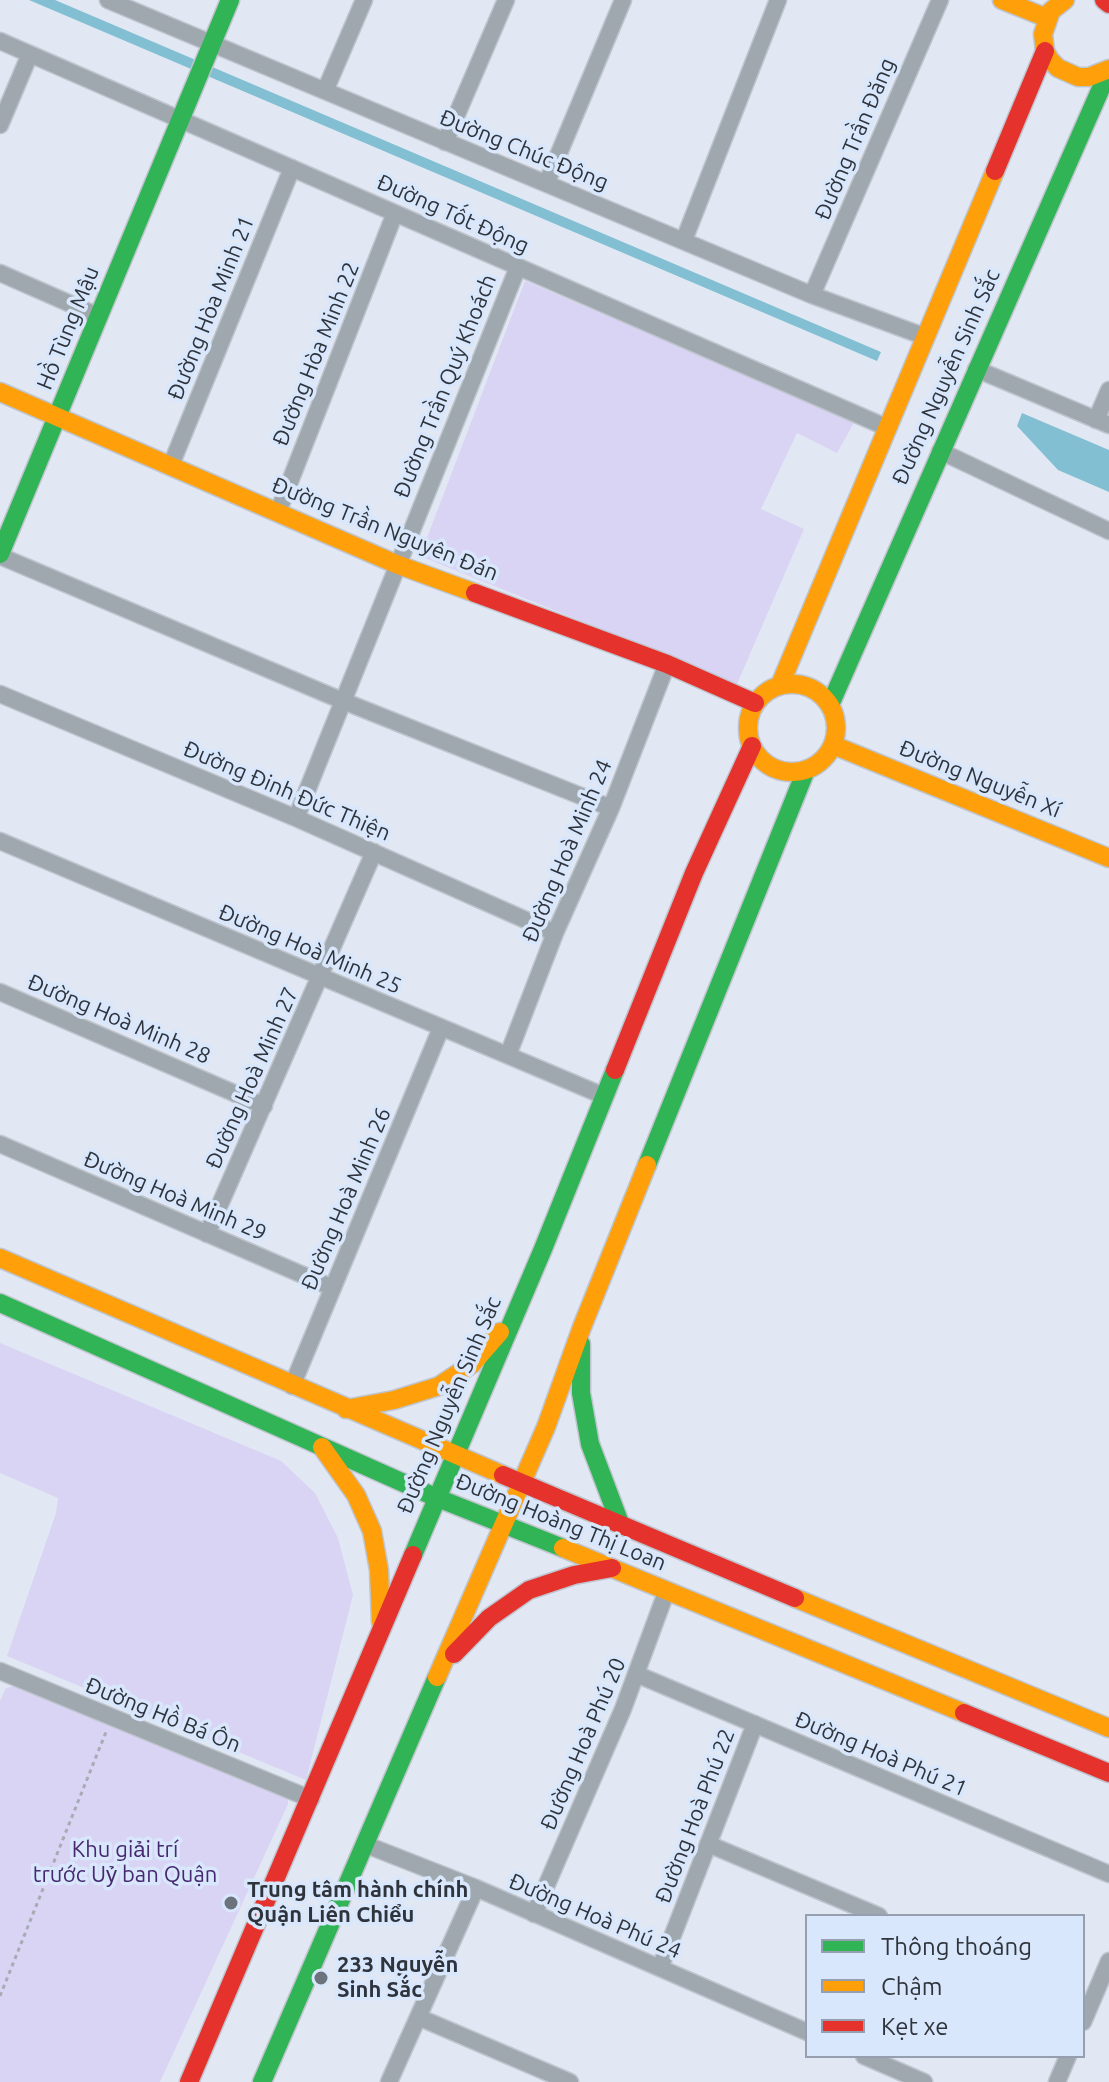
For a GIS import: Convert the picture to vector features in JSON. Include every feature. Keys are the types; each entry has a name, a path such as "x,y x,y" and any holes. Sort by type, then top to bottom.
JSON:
{"main road":[{"name":"Hồ Tùng Mậu","path":"0,555 230,0"},
{"path":"1002,0 1057,6"},
{"path":"1104,0 1109,4"},
{"name":"Đường Nguyễn Sinh Sắc","path":"780,685 1045,51 1043,34 1057,6"},
{"path":"1045,51 1058,68 1078,77 1109,70"},
{"name":"Đường Nguyễn Sinh Sắc","path":"830,705 1109,70"},
{"name":"Đường Trần Nguyên Đán","path":"0,392 396,564 667,664 755,703"},
{"path":"780,685 813,689 830,705 836,724 833,745 817,764 806,770 780,770 769,765 752,746 748,732 749,717 755,703 780,685"},
{"name":"Đường Nguyễn Xí","path":"833,745 1109,858"},
{"name":"Đường Nguyễn Sinh Sắc","path":"189,2082 514,1316 694,873 752,746"},
{"path":"262,2082 522,1484 806,770"},
{"name":"Đường Hoàng Thị Loan","path":"0,1258 621,1526 1109,1728"},
{"name":"Đường Hoàng Thị Loan","path":"0,1303 435,1497 1109,1773"},
{"path":"346,1409 394,1400 439,1386 472,1364 514,1316"},
{"path":"582,1327 581,1393 590,1444 621,1526"},
{"path":"321,1446 356,1495 372,1531 379,1570 381,1629"},
{"path":"442,1666 489,1618 529,1590 574,1575 613,1568"}],"street":[{"name":"Đường Chúc Động","path":"108,0 210,48 325,91 547,182 812,295 926,337"},
{"path":"325,91 364,0"},
{"path":"445,142 506,0"},
{"path":"547,182 623,0"},
{"path":"684,240 778,0"},
{"name":"Đường Trần Đăng","path":"812,295 940,0"},
{"name":"Đường Tốt Động","path":"0,41 182,116 292,168 888,428"},
{"path":"0,125 30,54"},
{"name":"Đường Hòa Minh 21","path":"171,465 292,168"},
{"name":"Đường Hòa Minh 22","path":"278,512 395,213"},
{"name":"Đường Trần Quý Khoách","path":"296,818 518,267"},
{"path":"0,273 98,316"},
{"path":"976,369 1103,423 1109,390"},
{"path":"940,451 1109,531"},
{"path":"0,555 343,701 611,808"},
{"name":"Đường Hoà Minh 24","path":"508,1055 555,933 611,808 667,664"},
{"name":"Đường Đinh Đức Thiện","path":"0,694 296,818 555,933"},
{"name":"Đường Hoà Minh 25","path":"0,841 604,1096"},
{"name":"Đường Hoà Minh 27","path":"207,1234 374,852"},
{"name":"Đường Hoà Minh 28","path":"0,992 264,1106"},
{"name":"Đường Hoà Minh 26","path":"292,1386 441,1028"},
{"name":"Đường Hoà Minh 29","path":"0,1144 333,1288"},
{"name":"Đường Hoà Phú 20","path":"534,1914 589,1791 667,1590"},
{"name":"Đường Hồ Bá Ôn","path":"0,1671 311,1799"},
{"name":"Đường Hoà Phú 21","path":"636,1674 1109,1874"},
{"name":"Đường Hoà Phú 22","path":"660,1968 755,1724"},
{"name":"Đường Hoà Phú 24","path":"364,1844 476,1888 805,2031"},
{"path":"708,1844 874,1914"},
{"path":"389,2082 476,1888"},
{"path":"1087,2004 1109,1961"},
{"path":"418,2017 570,2082"},
{"path":"868,2058 913,2080"},
{"path":"1057,2082 1067,2058"}],"path":[{"path":"0,1996 111,1718"}],"green space":[{"path":"525,281 855,421 837,453 797,433 761,509 804,529 737,684 420,556"},
{"path":"0,1343 281,1461 315,1493 338,1538 353,1595 306,1780 7,1656 56,1513 58,1498 0,1473"},
{"name":"Khu giải trí trước Uỷ ban Quận","path":"18,1685 288,1796 288,1804 160,2082 0,2082 0,1701 6,1688"}],"water":[{"path":"29,0 55,0 881,352 877,361"},
{"path":"1022,413 1109,450 1109,492 1058,470 1017,426"}],"traffic: fast":[{"path":"0,554 230,0"},
{"path":"830,705 1109,70"},
{"path":"647,1165 806,770"},
{"path":"413,1555 615,1070"},
{"path":"0,1303 435,1497 563,1548"},
{"path":"581,1344 581,1393 590,1444 621,1526"},
{"path":"262,2082 437,1677"}],"traffic: slow":[{"path":"1002,0 1047,18"},
{"path":"1065,0 1051,11 1043,34 1045,51 1050,60 1058,68 1078,77 1089,77 1109,69"},
{"path":"780,685 995,171"},
{"path":"0,392 396,564 475,593"},
{"path":"792,684 809,687 823,697 833,711 836,728 833,745 823,759 809,769 792,772 775,769 761,759 751,745 748,728 751,711 761,697 775,687 792,684"},
{"path":"833,745 1109,858"},
{"path":"437,1677 546,1427 647,1165"},
{"path":"0,1258 503,1475"},
{"path":"346,1409 394,1400 439,1386 472,1364 500,1332"},
{"path":"322,1447 356,1495 372,1531 379,1570 381,1622"},
{"path":"563,1548 964,1713"},
{"path":"795,1598 1109,1728"}],"traffic: jam":[{"path":"1104,0 1109,4"},
{"path":"995,171 1045,51"},
{"path":"475,593 667,664 755,703"},
{"path":"615,1070 694,873 752,746"},
{"path":"503,1475 795,1598"},
{"path":"189,2082 413,1555"},
{"path":"454,1654 489,1618 529,1590 574,1575 612,1568"},
{"path":"964,1713 1109,1773"}],"place":[{"name":"Trung tâm hành chính Quận Liên Chiểu","path":"231,1903"},
{"name":"233 Nguyễn Sinh Sắc","path":"321,1978"}]}
